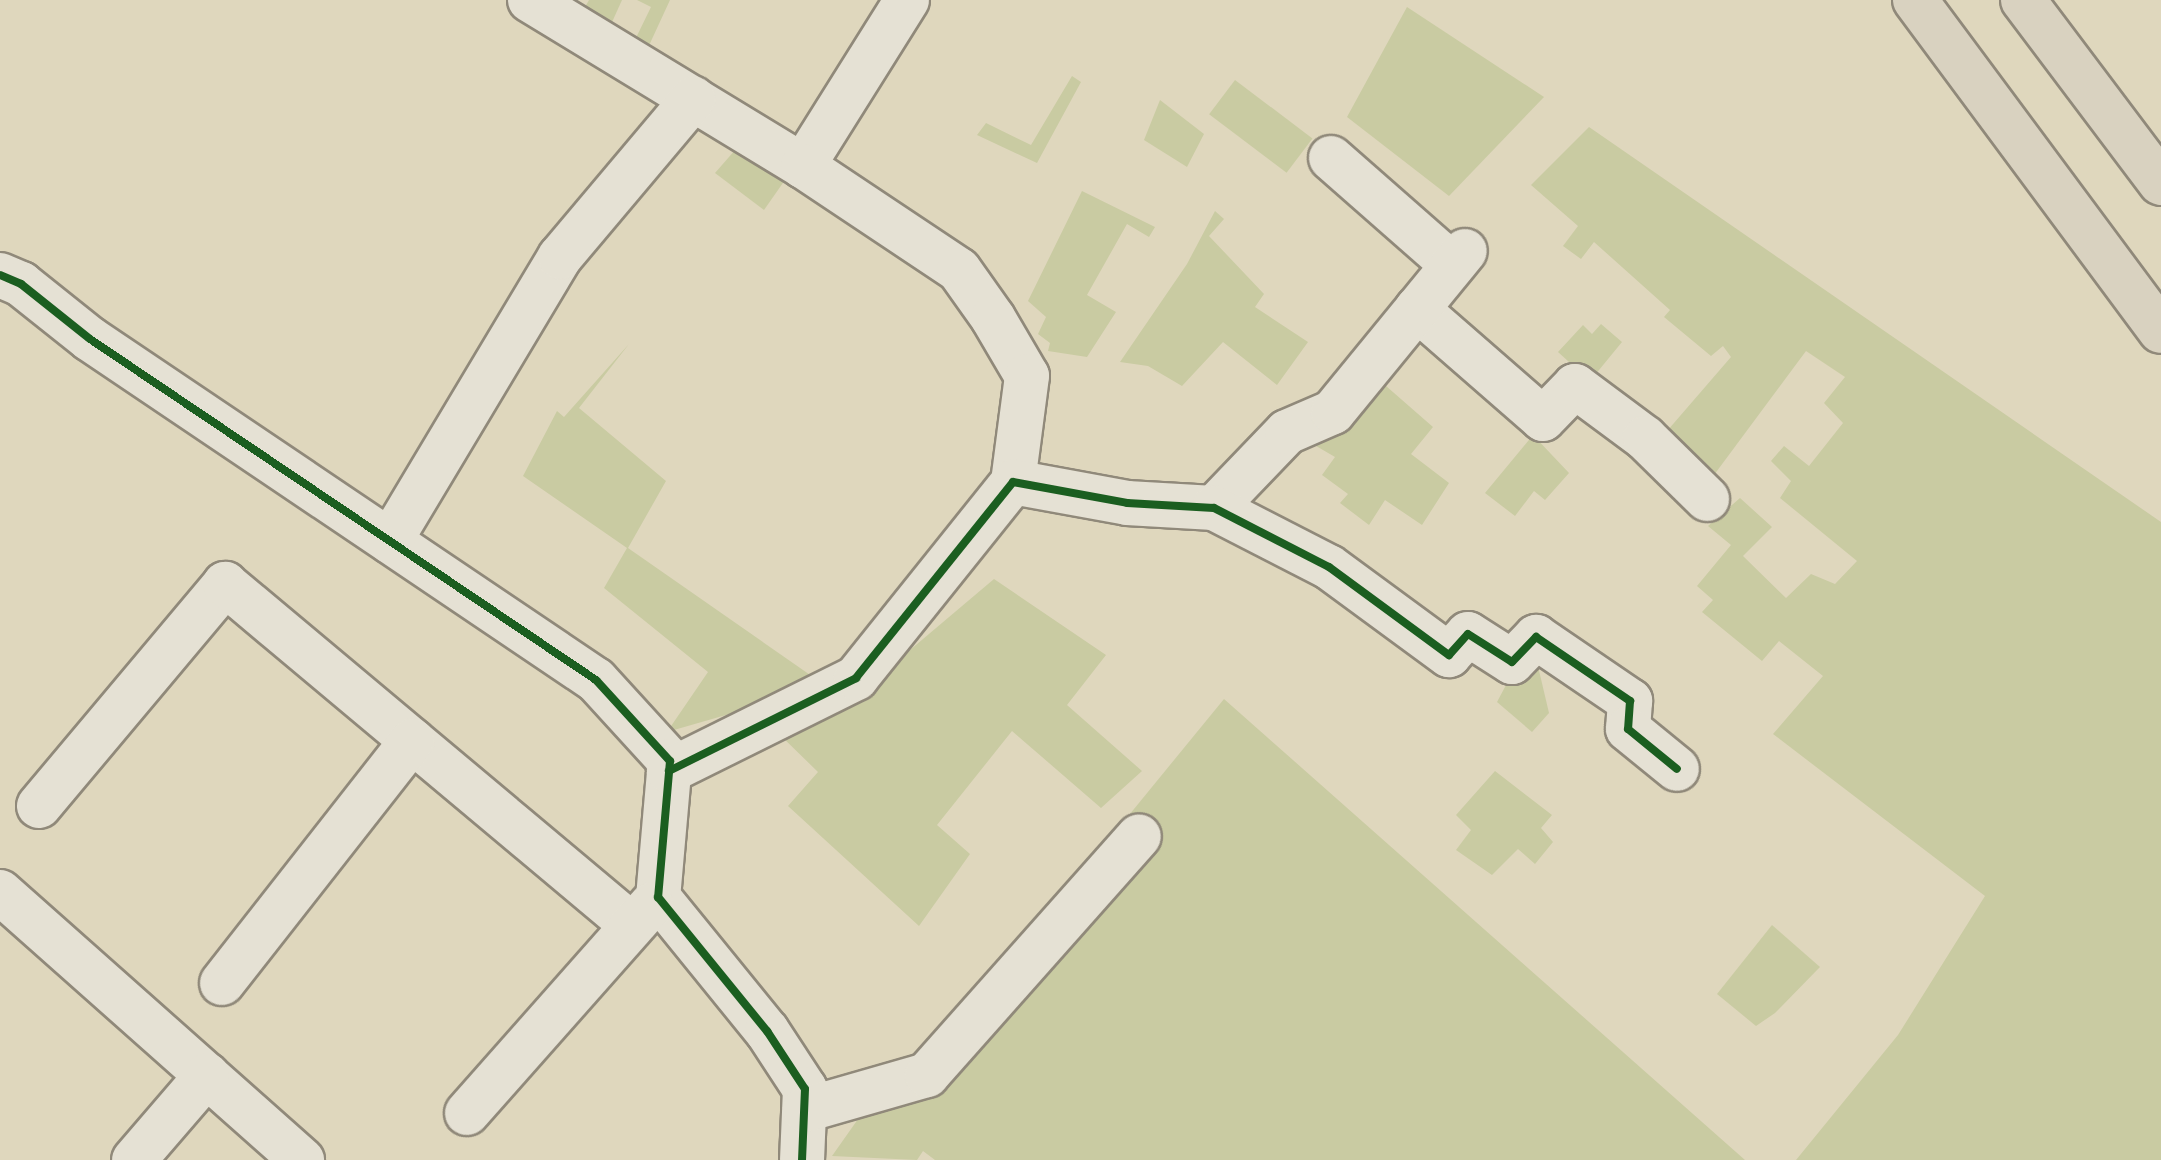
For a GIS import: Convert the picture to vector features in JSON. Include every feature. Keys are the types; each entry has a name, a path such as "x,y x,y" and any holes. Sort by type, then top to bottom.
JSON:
{"highway":[{"path":"1915,0 2161,331"},
{"path":"2023,0 2161,183"}],"street":[{"path":"530,0 803,166 959,270 993,318 1027,376 1013,482 856,678 669,771"},
{"path":"803,166 907,0"},
{"path":"390,541 560,257 693,99"},
{"path":"1214,508 1287,432 1333,412 1459,258 1331,158"},
{"path":"0,275 21,284 90,339 596,680 670,761 645,911 467,1113"},
{"path":"1417,309 1543,419 1575,386 1645,438 1707,499"},
{"path":"1013,482 1127,503 1214,508 1329,567 1449,655 1468,634 1512,662 1536,637 1630,701 1628,729 1677,769"},
{"path":"39,806 225,584 412,741 645,911 767,1031 805,1089 802,1160"},
{"path":"222,983 412,741"},
{"path":"805,1110 927,1075 1139,836"},
{"path":"0,892 302,1160"},
{"path":"134,1160 207,1075"}],"green space":[{"path":"589,0 622,0 608,31 580,16"},
{"path":"637,0 670,0 646,52 632,46 651,7"},
{"path":"1407,7 1544,97 1449,196 1347,117"},
{"path":"1072,76 1081,82 1037,163 977,135 986,123 1031,145"},
{"path":"1235,80 1312,138 1287,173 1209,114"},
{"path":"1160,100 1204,134 1187,167 1144,140"},
{"path":"1589,127 2161,522 2161,1160 1796,1160 1898,1035 1985,896 1773,734 1823,676 1779,641 1762,661 1702,612 1713,600 1697,586 1731,545 1708,526 1740,498 1772,527 1743,556 1786,598 1811,574 1835,584 1857,561 1780,498 1791,481 1771,461 1784,446 1809,466 1843,423 1824,403 1845,377 1806,351 1714,475 1661,438 1731,357 1723,346 1711,356 1664,317 1670,310 1594,242 1581,259 1563,246 1578,226 1531,185"},
{"path":"736,149 785,180 764,210 715,173"},
{"path":"1082,191 1155,227 1149,237 1127,224 1087,295 1116,312 1087,357 1048,351 1050,343 1038,334 1046,317 1028,301"},
{"path":"1215,211 1224,219 1209,236 1264,294 1255,307 1308,342 1277,385 1223,342 1182,386 1148,366 1120,362 1187,264"},
{"path":"1601,324 1622,342 1590,381 1558,352 1583,325 1592,334"},
{"path":"629,344 579,408 666,481 628,548 826,686 667,732 708,672 604,588 627,548 523,476 557,411 564,417"},
{"path":"1378,379 1433,427 1411,454 1449,483 1422,525 1385,500 1369,525 1340,503 1348,494 1322,475 1335,457 1299,436"},
{"path":"1533,435 1569,473 1545,500 1534,491 1515,516 1485,493"},
{"path":"994,579 1106,655 1067,705 1142,771 1101,808 1012,731 937,825 970,854 919,926 788,806 818,772 777,732 897,661"},
{"path":"1537,662 1549,713 1532,732 1497,702 1513,672"},
{"path":"1224,699 1745,1160 935,1160 923,1151 917,1160 832,1156 863,1112 940,1046"},
{"path":"1495,771 1552,815 1541,828 1553,842 1535,864 1518,849 1492,875 1456,850 1471,830 1456,815"},
{"path":"1772,925 1820,967 1775,1013 1756,1026 1717,994"}],"cycle path":[{"path":"0,275 21,284 90,339 596,680 670,761 658,897 767,1031 805,1089 802,1160"},
{"path":"669,771 856,678 1013,482 1127,503 1214,508 1329,567 1449,655 1468,634 1512,662 1536,637 1630,701 1628,729 1677,769"}]}
